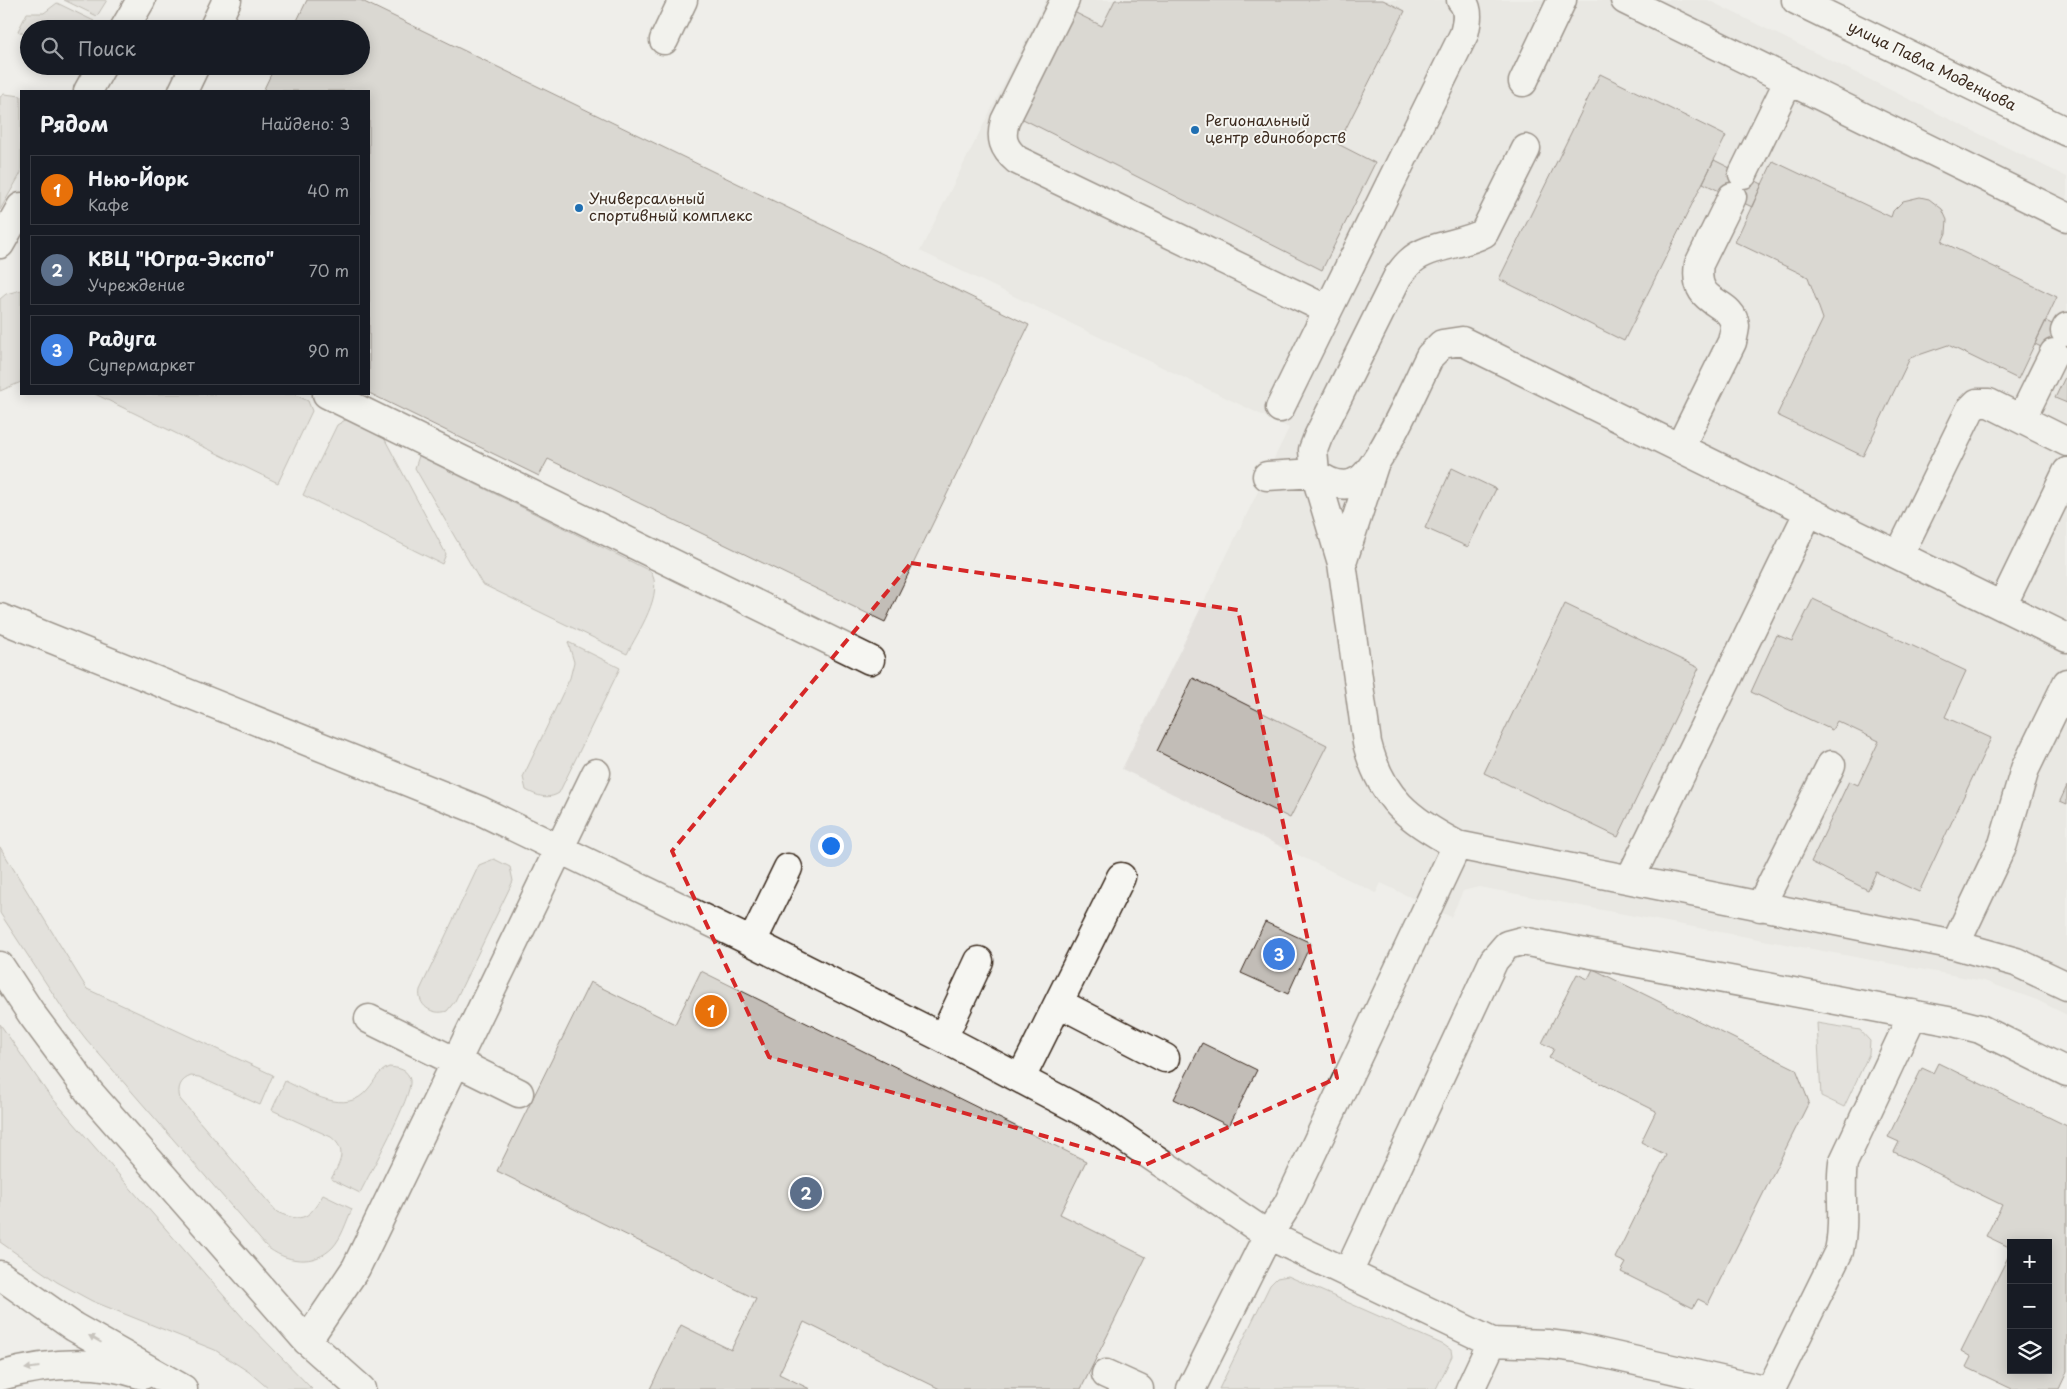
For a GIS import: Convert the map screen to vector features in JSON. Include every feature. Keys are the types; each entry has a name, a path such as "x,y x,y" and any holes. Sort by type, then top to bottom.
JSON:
{"street":[{"path":"129,20 141,0"},
{"path":"217,20 227,0"},
{"path":"664,40 683,0"},
{"path":"1065,0 1005,121 1001,134 1008,152 1026,164 1328,310"},
{"path":"1280,408 1464,34 1468,21 1465,5 1461,0"},
{"path":"1523,82 1562,0"},
{"path":"1625,0 2067,217"},
{"name":"улица Павла Моденцова","path":"1796,0 2067,132"},
{"path":"89,90 97,75"},
{"path":"183,90 191,75"},
{"path":"1680,447 1732,342 1735,325 1731,316 1706,297 1699,287 1697,276 1699,264 1789,80"},
{"path":"1526,148 1484,233 1471,241 1439,248 1412,260 1398,276 1318,437 1314,450 1315,473 1342,563 1367,743 1373,766 1396,803 1412,819 1458,845 1955,945 2016,962 2067,986"},
{"path":"9,241 20,210"},
{"path":"2022,418 2062,337"},
{"path":"1342,563 1374,465 1430,356 1442,344 1462,341 2067,638"},
{"path":"329,395 870,660"},
{"path":"1899,555 1970,410 1977,403 1989,403 2067,442"},
{"path":"1331,529 1316,505 1304,494 1267,476 1315,473 1330,483 1347,485 1360,480 1374,465"},
{"path":"2002,606 2067,472"},
{"path":"1630,879 1809,511"},
{"path":"0,618 481,811 752,942 944,1038 1094,1118 1268,1235 1492,1342 1579,1348 1760,1389"},
{"path":"1955,945 2003,844 2025,769 2067,683"},
{"path":"1760,907 1831,765"},
{"path":"307,1341 356,1268 596,773"},
{"path":"1191,1389 1268,1235 1288,1204 1458,845"},
{"path":"752,942 788,868"},
{"path":"1021,1078 1121,877"},
{"path":"1348,1272 1494,960 1507,945 1522,941 1913,1014 1980,1029 2067,1072"},
{"path":"944,1038 979,961"},
{"path":"0,966 32,1016 90,1093 307,1341 361,1389"},
{"path":"1059,1004 1165,1058"},
{"path":"1771,1389 1839,1250 1844,1231 1841,1180 1843,1163 1913,1014"},
{"path":"369,1019 519,1093"},
{"path":"0,1275 74,1327 182,1389"},
{"path":"1470,1389 1492,1342"},
{"path":"0,1376 26,1368 76,1364 128,1370 182,1389"},
{"path":"1106,1374 1138,1389"}],"highlighted area":[{"path":"911,563 1238,610 1337,1078 1145,1165 769,1057 672,851"}],"shaded area":[{"path":"64,0 107,0 97,16"},
{"path":"1046,0 1708,0 2067,177 2067,1015 2037,1000 1984,981 1479,887 1463,891 1451,917 1381,883 1376,893 1122,769 1289,428 920,251"},
{"path":"57,3 92,20 24,20 27,13 44,13"},
{"path":"4,94 20,96 20,175 0,210 0,97"},
{"path":"20,290 20,382 0,391 0,299 6,294"},
{"path":"97,395 296,395 308,401 312,411 278,483"},
{"path":"347,419 383,436 446,554 442,564 303,495 337,425"},
{"path":"419,456 650,571 654,580 655,590 652,601 643,624 627,654 482,584 415,468"},
{"path":"568,642 620,668 559,793 551,796 542,796 526,790 523,777 570,678 574,662"},
{"path":"0,847 87,989 273,1075 260,1105 199,1077 191,1076 180,1085 180,1099 277,1212 293,1218 300,1218 314,1209 323,1195 352,1209 339,1239 333,1247 317,1258 300,1260 282,1256 266,1246 86,1039 63,1009 0,913"},
{"path":"494,859 510,867 513,881 455,1001 447,1011 431,1011 423,1005 420,990 479,865"},
{"path":"1817,1023 1860,1030 1870,1041 1869,1054 1844,1107 1821,1096"},
{"path":"0,1024 47,1092 244,1319 312,1389 269,1389 249,1372 215,1350 92,1301 57,1282 0,1242"},
{"path":"389,1067 407,1073 410,1080 409,1089 398,1118 360,1193 331,1179 337,1168 341,1152 331,1137 272,1110 285,1081 327,1100 349,1101 359,1097 368,1089 379,1074"},
{"path":"1288,1276 1444,1345 1451,1350 1452,1356 1436,1389 1219,1389 1270,1285 1277,1278"}],"building":[{"name":"Универсальный спортивный комплекс","path":"307,0 360,0 1029,325 885,622 548,459 539,476 370,393 370,90 263,90 271,75 370,75 370,20 297,20"},
{"name":"Региональный центр единоборств","path":"1115,0 1383,0 1405,11 1338,144 1375,163 1322,270 1017,116 1070,10 1102,26"},
{"path":"1600,74 1726,136 1624,341 1499,279"},
{"path":"1714,160 1762,184 1752,207 1703,183"},
{"path":"1773,161 1891,217 1893,211 1903,201 1920,197 1929,199 1942,209 1947,220 1946,233 1942,242 2057,297 2018,379 1948,345 1910,358 1863,456 1777,415 1823,319 1808,277 1735,242"},
{"path":"2046,321 2067,332 2067,360 2035,344"},
{"path":"2067,373 2067,403 2055,398"},
{"path":"1452,468 1496,489 1468,547 1425,528"},
{"path":"1813,599 1966,671 1945,717 1991,738 1919,892 1876,872 1868,890 1811,862 1849,781 1858,785 1879,741 1837,721 1832,730 1751,692 1777,635 1792,641"},
{"path":"1565,604 1699,668 1618,837 1484,773"},
{"path":"1193,678 1327,745 1290,818 1157,751"},
{"path":"2067,786 2067,804 2060,801"},
{"path":"1265,922 1311,943 1288,994 1241,973"},
{"path":"1593,969 1796,1069 1809,1102 1708,1304 1698,1299 1693,1308 1621,1272 1626,1263 1615,1258 1666,1155 1641,1142 1656,1111 1549,1058 1554,1049 1542,1043 1577,974 1588,979"},
{"path":"701,971 1086,1161 1060,1214 1146,1257 1081,1389 940,1389 804,1322 779,1374 810,1389 650,1389 681,1325 731,1350 756,1299 497,1171 590,982 675,1024"},
{"path":"1202,1043 1257,1070 1229,1126 1174,1099"},
{"path":"1938,1063 2067,1126 2067,1372 2059,1389 2012,1389 1966,1367 1971,1357 1961,1351 2007,1259 2007,1374 2052,1374 2052,1239 2007,1239 2007,1246 1986,1236 2002,1205 1894,1152 1899,1142 1888,1137 1922,1068 1933,1073"}],"place":[{"name":"Региональный центр единоборств","path":"1195,130"},
{"name":"Универсальный спортивный комплекс","path":"579,208"},
{"name":"Радуга","path":"1279,954"},
{"name":"Нью-Йорк","path":"711,1011"},
{"name":"КВЦ \"Югра-Экспо\"","path":"806,1193"}]}
